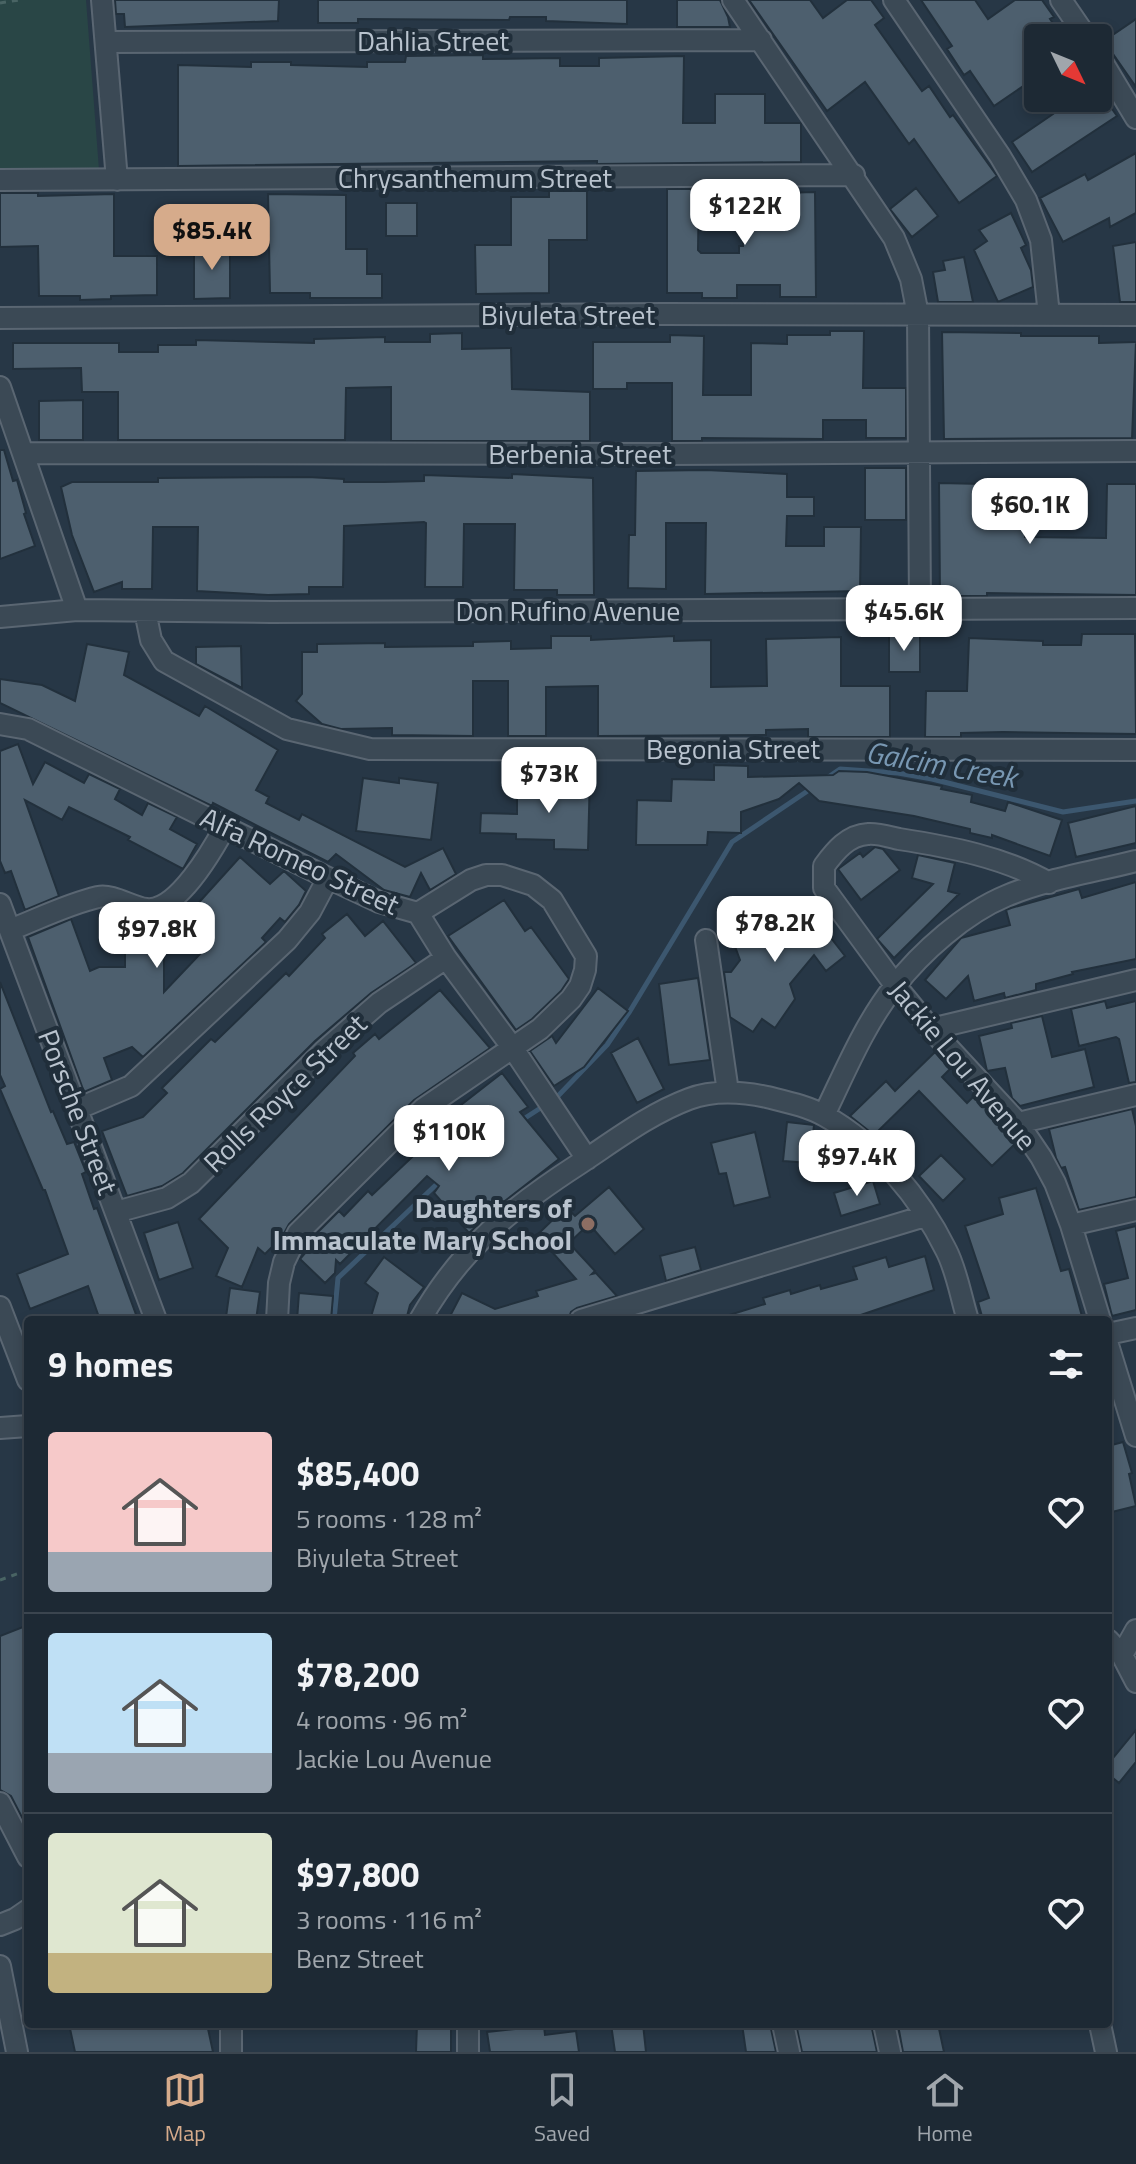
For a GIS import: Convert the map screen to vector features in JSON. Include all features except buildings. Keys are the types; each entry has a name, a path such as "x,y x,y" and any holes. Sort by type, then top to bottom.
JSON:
{"street":[{"path":"102,0 117,180"},
{"path":"733,0 854,175 894,238 911,279 918,315 920,608"},
{"path":"894,0 1000,156 1026,200 1041,240 1049,315"},
{"path":"1061,0 1077,24"},
{"name":"Dahlia Street","path":"106,42 761,40"},
{"path":"1112,78 1136,118"},
{"name":"Chrysanthemum Street","path":"0,180 854,175"},
{"name":"Biyuleta Street","path":"0,318 1136,315"},
{"path":"0,387 77,610"},
{"name":"Berbenia Street","path":"23,453 1136,451"},
{"name":"Don Rufino Avenue","path":"0,617 77,610 1136,608"},
{"name":"Begonia Street","path":"145,611 151,640 164,661 287,729 370,749 1136,750"},
{"name":"Alfa Romeo Street","path":"0,724 28,729 328,878 379,902 418,913 446,958 512,1047 587,1159"},
{"path":"10,930 102,896 149,910 161,906 189,884 203,868 225,827"},
{"name":"Jackie Lou Avenue","path":"1049,883 1001,861 868,833 844,842 824,866 824,888 931,1029 1018,1123 1055,1183 1099,1316"},
{"path":"824,1115 862,1039 895,985 973,912 1007,895 1136,861"},
{"path":"277,1316 284,1262 298,1233 423,1109 558,1014 580,986 586,956 552,900 533,885 502,875 486,875 471,880 418,913"},
{"path":"77,1109 131,1086 287,940 310,912 328,878"},
{"name":"Porsche Street","path":"0,904 155,1316"},
{"path":"706,940 728,1092"},
{"name":"Rolls Royce Street","path":"116,1212 167,1198 191,1183 324,1051 379,1003 446,958"},
{"path":"931,1029 1136,980"},
{"path":"422,1316 462,1259 494,1224 649,1118 691,1098 728,1092 795,1104 824,1115 869,1149 925,1216 947,1252 967,1316"},
{"path":"1018,1123 1136,1095"},
{"path":"1071,1225 1136,1210"},
{"path":"594,1316 925,1216"},
{"path":"0,1307 24,1370"},
{"path":"1112,1333 1136,1328"},
{"path":"1112,1358 1136,1436"},
{"path":"0,1428 24,1426"},
{"path":"1136,1630 1115,1648 1136,1682"},
{"path":"0,1803 24,1849"},
{"path":"0,1925 24,1917"},
{"path":"0,1966 17,2052"},
{"path":"231,2028 231,2052"},
{"path":"468,2028 468,2052"},
{"path":"784,2028 789,2052"},
{"path":"885,2028 890,2052"},
{"path":"1101,2028 1106,2052"}],"path":[{"path":"0,3 19,0"},
{"path":"0,1580 24,1571"}],"green space":[{"path":"0,0 86,0 99,170 0,171"}],"waterway":[{"name":"Galcim Creek","path":"827,778 840,769 898,773 1063,812 1136,801"},
{"name":"Galcim Creek","path":"557,1097 607,1045 732,842 812,788"},
{"name":"Galcim Creek","path":"522,1120 539,1109"},
{"name":"Galcim Creek","path":"334,1316 338,1278 440,1181"}],"place":[{"name":"Daughters of Immaculate Mary School","path":"588,1224"}]}
